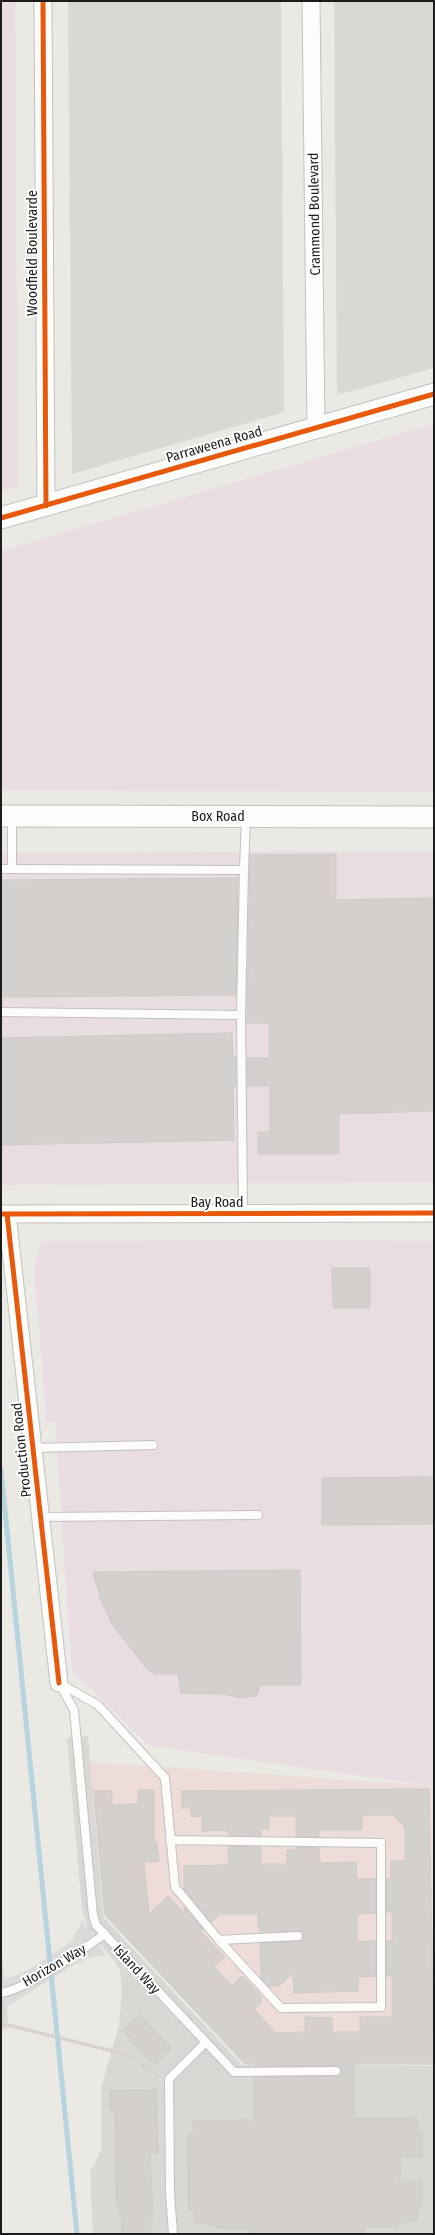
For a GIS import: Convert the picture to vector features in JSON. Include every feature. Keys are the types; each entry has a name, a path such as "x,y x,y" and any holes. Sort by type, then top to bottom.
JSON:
{"street":[{"name":"Woodfield Boulevarde","path":"43,1 46,506"},
{"name":"Crammond Boulevard","path":"311,1 316,428"},
{"name":"Parraweena Road","path":"1,518 434,394"},
{"name":"Box Road","path":"6,816 434,817"},
{"name":"Bay Road","path":"4,1214 434,1213"},
{"name":"Production Road","path":"4,1214 33,1448 59,1683"}],"lane":[{"path":"6,816 12,869"},
{"path":"243,1214 241,1015 246,816"},
{"path":"1,868 244,870"},
{"path":"1,1012 241,1015"},
{"path":"33,1448 153,1445"},
{"path":"41,1518 258,1515"},
{"path":"59,1683 98,1705 165,1778 170,1840 175,1887 219,1940 281,2008 381,2008 381,1843 170,1840"},
{"name":"Island Way","path":"59,1683 74,1710 93,1915 96,1925 234,2072 336,2071"},
{"name":"Horizon Way","path":"3,1993 63,1962 105,1934"},
{"path":"219,1940 298,1936"},
{"path":"173,2234 170,2193 169,2079 206,2042"}],"path":[{"path":"1,2025 8,2025 129,2055 140,2061 153,2075 169,2079"}],"shaded area":[{"path":"1,1 15,1 18,486 1,491"},
{"path":"68,1 281,1 284,412 72,474"},
{"path":"334,1 434,1 434,368 337,395"},
{"path":"434,424 434,792 1,790 1,551"},
{"path":"434,851 434,1182 1,1185 1,852"},
{"path":"42,1241 434,1241 434,1786 150,1746 72,1671 55,1422 47,1422 34,1267"},
{"path":"88,1736 104,1918 242,2065 434,2066 434,2234 93,2234 90,2172 101,2151 101,2088 119,2025 122,1990 120,1971 116,1963 88,1930 82,1909 67,1738"},
{"path":"90,1762 434,1786 434,2056 249,2057 105,1915"},
{"path":"1,1946 8,2023 7,2030 1,2030"}],"pier":[{"path":"82,1921 106,1955 92,1957 74,1965 6,2007 4,1980 28,1970 71,1942"},
{"path":"8,2023 113,2049 112,2053 7,2027"}],"building":[{"path":"336,854 336,900 434,898 434,1111 339,1114 339,1154 258,1154 258,1132 270,1132 270,1086 247,1086 247,1058 269,1058 269,1023 247,1023 250,855"},
{"path":"238,878 236,995 1,997 1,880"},
{"path":"232,1033 233,1058 236,1058 236,1086 233,1086 234,1140 1,1145 1,1038"},
{"path":"332,1268 370,1268 370,1308 333,1308"},
{"path":"434,1477 434,1524 322,1525 322,1478"},
{"path":"300,1570 301,1685 261,1685 256,1696 240,1698 225,1694 181,1693 178,1674 155,1674 148,1670 112,1624 101,1600 93,1572"},
{"path":"429,1789 434,2064 354,2064 354,2119 417,2118 417,2131 422,2131 422,2156 401,2157 400,2182 422,2182 422,2207 418,2207 418,2220 407,2221 407,2224 397,2224 397,2227 364,2227 364,2234 248,2234 248,2228 216,2228 216,2225 195,2223 195,2210 189,2210 188,2134 193,2134 193,2121 255,2120 255,2077 336,2076 341,2074 341,2071 336,2066 255,2066 255,2064 245,2064 105,1915 94,1791 112,1791 112,1805 138,1804 138,1790 154,1790 154,1842 157,1842 159,1861 144,1862 149,1914 168,1896 185,1914 184,1907 203,1929 200,1931 225,1957 214,1967 232,1986 242,1976 261,1996 261,2003 254,2009 276,2033 305,2032 305,2017 332,2018 332,2032 360,2032 360,2017 392,2017 392,1976 386,1976 386,1941 392,1941 392,1912 386,1912 386,1879 391,1879 391,1861 405,1861 405,1827 393,1815 362,1815 362,1830 319,1830 319,1837 296,1836 296,1816 269,1816 269,1829 261,1829 261,1836 228,1835 228,1830 202,1831 202,1816 191,1817 191,1808 182,1808 182,1791"},
{"path":"228,1846 261,1847 261,1864 287,1864 287,1850 296,1850 296,1847 319,1848 320,1863 356,1862 357,1879 376,1879 376,1913 357,1914 357,1942 376,1941 376,1976 358,1977 358,1991 294,1993 293,1973 279,1986 268,1986 261,1978 260,1943 299,1941 303,1938 302,1933 298,1931 260,1932 260,1927 258,1927 258,1914 221,1914 211,1922 184,1889 184,1866 229,1865"},
{"path":"140,2015 172,2048 154,2065 123,2031"},
{"path":"156,2090 158,2153 150,2153 153,2218 151,2218 151,2234 122,2234 120,2206 117,2207 115,2110 110,2110 110,2091"}],"waterway":[{"path":"1,1470 77,2234"}],"cycle path":[{"path":"43,1 46,506"},
{"path":"1,518 434,394"},
{"path":"1,1214 434,1213"},
{"path":"7,1214 59,1683"}]}
